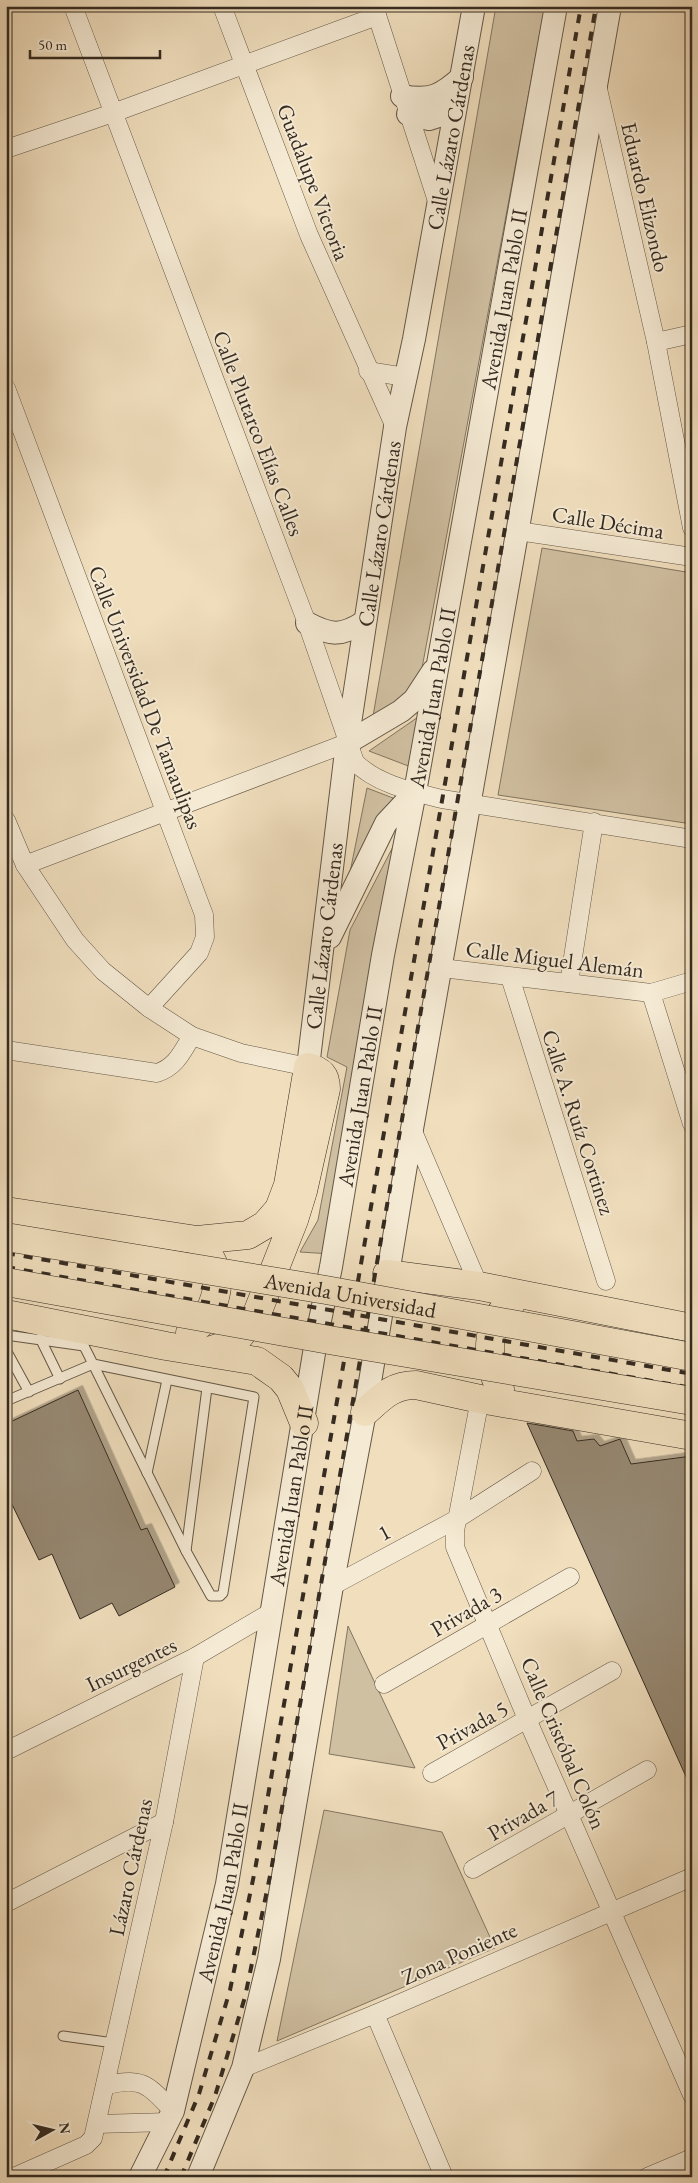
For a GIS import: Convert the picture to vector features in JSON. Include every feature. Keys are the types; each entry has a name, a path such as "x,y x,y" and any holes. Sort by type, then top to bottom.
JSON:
{"highway":[{"path":"6,1211 197,1240 248,1235 265,1225 279,1209 288,1185 308,1067 320,1070 323,1074 326,1089 303,1191 294,1220 251,1323 227,1345 205,1352"},
{"name":"Avenida Universidad","path":"6,1237 326,1290 692,1357"},
{"path":"166,1346 184,1338 202,1324 214,1306 217,1280 213,1263 197,1240"},
{"path":"387,1274 479,1286 692,1328"},
{"name":"Avenida Universidad","path":"6,1282 335,1341 692,1401"},
{"path":"515,1405 500,1389 491,1369 489,1348 494,1326 505,1308 522,1295"},
{"path":"26,1325 80,1337 166,1346 257,1361 270,1368 290,1389 304,1423"},
{"path":"365,1412 388,1391 406,1385 416,1385 480,1399 692,1436"}],"street":[{"name":"Calle Plutarco Elías Calles","path":"73,6 307,623 351,755 362,768 415,792 469,804 594,822 692,839"},
{"name":"Guadalupe Victoria","path":"222,6 309,235 394,427"},
{"name":"Calle Lázaro Cárdenas","path":"308,1067 347,743 394,427 414,339 474,6"},
{"name":"Avenida Juan Pablo II","path":"140,2177 171,2116 227,1884 316,1343 331,1267 383,955 415,792 556,6"},
{"path":"198,2177 243,2068 269,1959 332,1586 365,1412 412,1129 442,968 469,804 610,6"},
{"path":"6,149 113,113 244,64 376,11 438,204"},
{"path":"405,105 436,96 462,76"},
{"name":"Eduardo Elizondo","path":"597,82 656,342 692,528"},
{"path":"405,105 429,119 454,112"},
{"path":"656,342 692,334"},
{"path":"368,371 405,377"},
{"name":"Calle Universidad De Tamaulipas","path":"6,388 204,915 205,937 199,952 149,1008"},
{"name":"Calle Décima","path":"518,530 692,557"},
{"path":"307,623 321,631 342,633 364,622"},
{"path":"25,865 347,743 401,711 414,700 438,664"},
{"path":"323,952 386,823 415,792"},
{"path":"6,820 25,865 75,940 103,971 149,1008 192,1036 241,1053 308,1067"},
{"path":"569,983 594,822"},
{"name":"Calle Miguel Alemán","path":"442,968 651,993 692,981"},
{"name":"Calle A. Ruíz Cortinez","path":"510,977 606,1281"},
{"path":"651,993 692,1124"},
{"path":"6,1050 157,1073 171,1067 178,1060 192,1036"},
{"path":"412,1129 479,1286"},
{"name":"Calle Cristóbal Colón","path":"480,1399 457,1518 455,1547 527,1719 692,2096"},
{"name":"1","path":"332,1586 457,1518 532,1472"},
{"name":"Privada 3","path":"384,1684 570,1577"},
{"name":"Insurgentes","path":"6,1751 195,1657 273,1611"},
{"name":"Lázaro Cárdenas","path":"14,2177 89,2143 97,2124 164,1822 195,1657"},
{"name":"Privada 5","path":"432,1773 612,1670"},
{"name":"Privada 7","path":"473,1869 646,1770"},
{"path":"6,1902 164,1822"},
{"name":"Zona Poniente","path":"243,2068 375,2014 692,1877"},
{"path":"375,2014 444,2177"},
{"path":"105,2086 121,2081 140,2082 147,2085 171,2116"},
{"path":"97,2124 171,2116"},
{"path":"647,2177 692,2158"}],"lane":[{"path":"6,1335 26,1325 60,1379"},
{"path":"6,1401 93,1364 254,1397 223,1593 220,1596 211,1596 186,1551 93,1364 80,1337"},
{"path":"6,1350 29,1392"},
{"path":"147,1473 167,1380"},
{"path":"186,1551 207,1388"},
{"path":"63,2036 114,2043"}],"shaded area":[{"path":"496,6 545,6 417,695 372,722"},
{"path":"542,548 692,573 692,824 498,795"},
{"path":"421,715 411,767 369,751"},
{"path":"367,788 393,798 343,907"},
{"path":"399,835 332,1254 300,1252 318,1220 347,1067 327,1057 350,930"},
{"path":"348,1626 415,1768 329,1754"},
{"path":"324,1810 442,1832 495,1948 277,2041"}],"building":[{"path":"78,1390 141,1530 147,1528 175,1587 119,1616 112,1603 80,1619 52,1554 39,1560 6,1492 6,1424"},
{"path":"527,1423 573,1431 577,1441 594,1439 600,1446 620,1439 631,1464 692,1456 692,1790"}],"railway":[{"path":"164,2177 199,2094 230,1990 255,1870 581,6"},
{"path":"181,2177 215,2096 245,1997 271,1871 596,6"},
{"path":"6,1253 692,1374"},
{"path":"6,1267 692,1388"}]}
